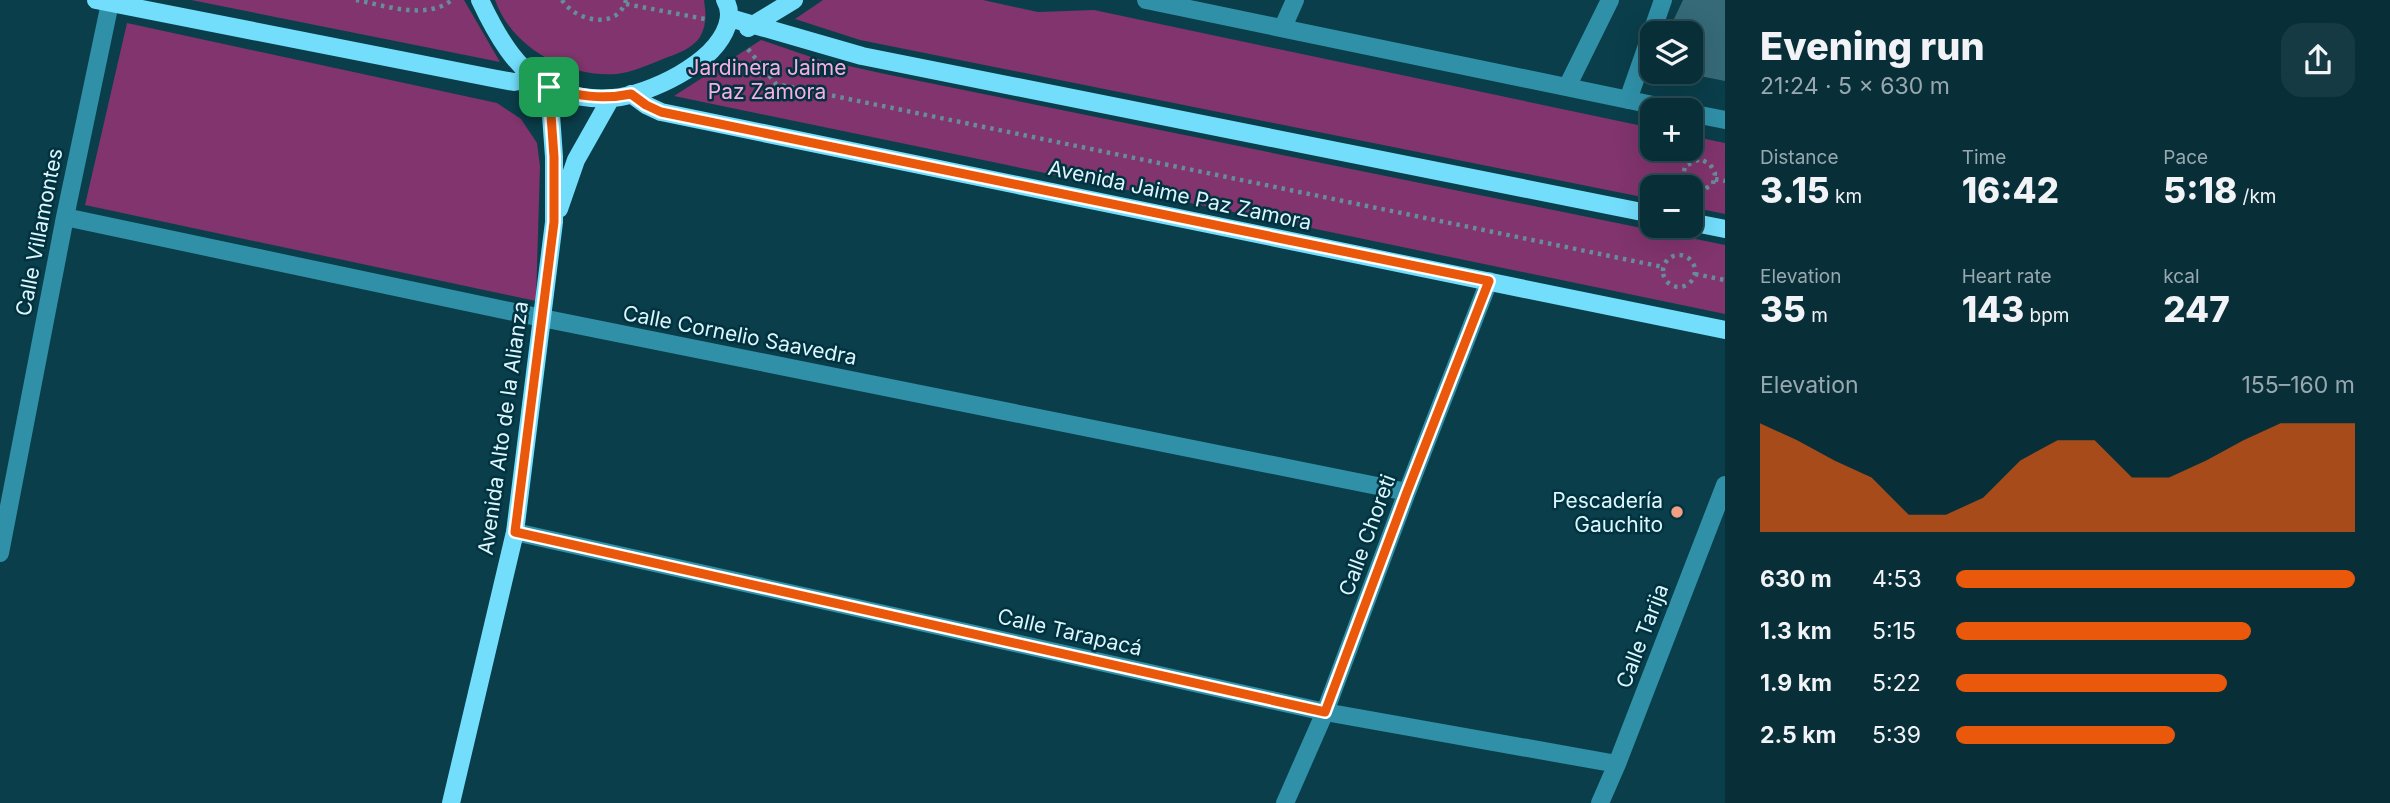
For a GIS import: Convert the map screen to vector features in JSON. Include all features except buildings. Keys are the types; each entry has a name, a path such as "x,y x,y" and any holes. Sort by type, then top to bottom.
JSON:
{"main road":[{"path":"480,0 491,23 521,67 543,83 576,96 611,98 631,94 685,71 708,55 717,44 725,31 729,6 755,24 817,45 862,56 1640,212"},
{"path":"717,44 794,0"},
{"path":"103,1 492,78 543,83"},
{"name":"Avenida Alto de la Alianza","path":"451,803 515,532 554,222 554,157 543,83"},
{"name":"Avenida Jaime Paz Zamora","path":"631,94 661,112 1725,330"},
{"name":"Avenida Alto de la Alianza","path":"554,222 576,160 611,98"},
{"path":"1703,225 1725,229"}],"street":[{"path":"1146,0 1640,102"},
{"path":"1283,27 1296,0"},
{"path":"1567,87 1610,0"},
{"path":"1628,100 1663,0"},
{"name":"Calle Villamontes","path":"0,553 65,217 103,1"},
{"path":"1703,116 1725,120"},
{"name":"Calle Cornelio Saavedra","path":"65,217 541,318 1407,492"},
{"name":"Calle Choreti","path":"1285,803 1325,712 1489,281"},
{"name":"Calle Tarija","path":"1600,803 1725,485"},
{"name":"Calle Tarapacá","path":"515,532 1325,712 1617,764"}],"path":[{"path":"356,0 404,10 440,9 452,0"},
{"path":"562,0 569,10 585,19 606,20 619,12 626,2 706,19"},
{"path":"748,49 776,84 1663,267"},
{"path":"1683,175 1685,166 1695,160 1710,163 1714,168 1715,179 1703,192"},
{"path":"1715,179 1725,181"},
{"path":"1674,255 1685,256 1693,263 1695,274 1685,286 1675,287 1664,277 1663,267 1665,261 1674,255"},
{"path":"1695,274 1725,280"}],"green space":[{"path":"191,0 464,0 500,62"},
{"name":"Jardinera Jaime Paz Zamora","path":"495,0 704,0 704,28 693,45 683,51 629,72 598,74 561,65 528,46 503,17"},
{"name":"Jardinera Jaime Paz Zamora","path":"823,0 983,0 1038,12 1094,10 1640,125 1640,161 1703,161 1703,138 1725,143 1725,214 1703,209 1703,175 1640,175 1640,197 860,40 795,19"},
{"path":"127,23 497,103 521,119 537,143 540,166 536,301 85,205"},
{"name":"Jardinera Jaime Paz Zamora","path":"761,40 817,59 885,74 1640,228 1640,238 1691,238 1725,245 1725,314 674,96"}],"place":[{"name":"Pescadería Gauchito","path":"1677,512"}],"route":[{"path":"549,87 576,96 611,98 631,94 661,112 1489,281 1325,712 515,532 554,222 554,157 549,87"}]}
